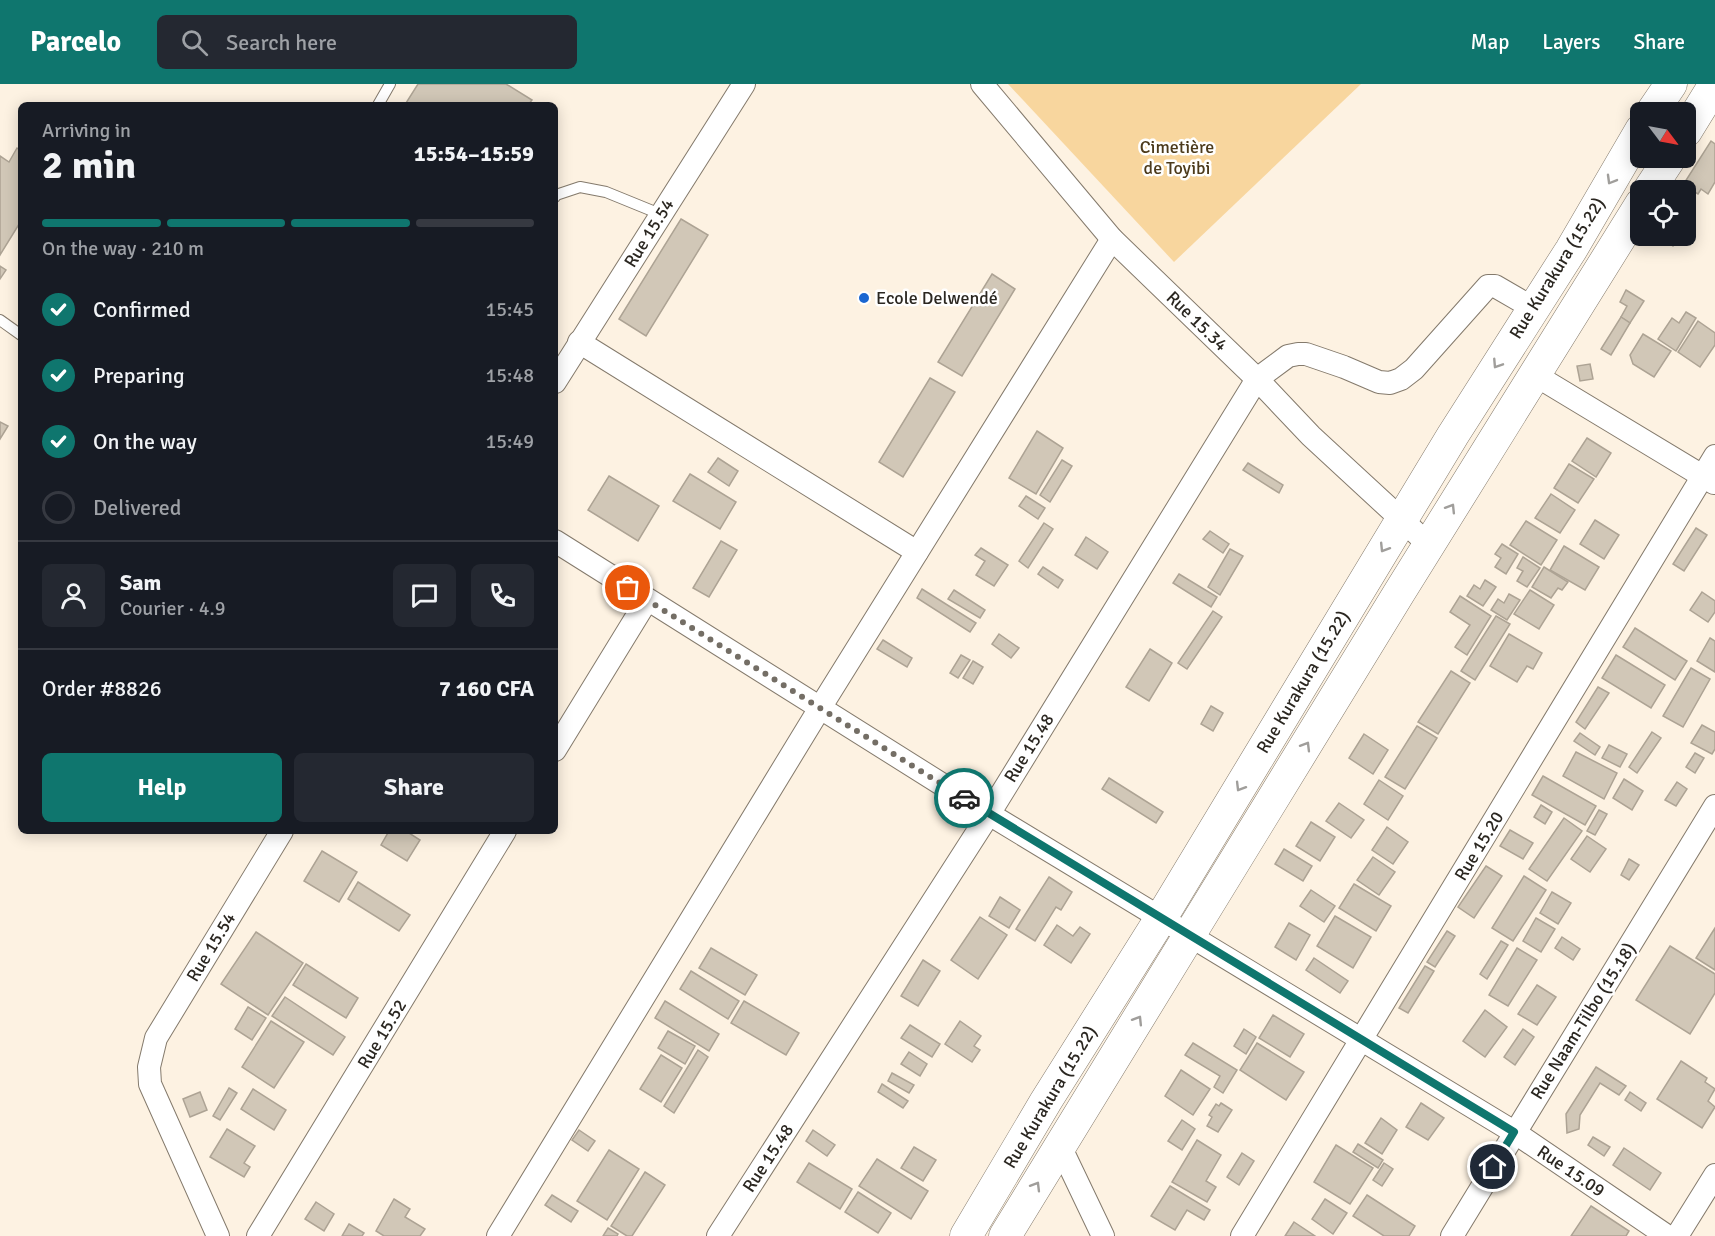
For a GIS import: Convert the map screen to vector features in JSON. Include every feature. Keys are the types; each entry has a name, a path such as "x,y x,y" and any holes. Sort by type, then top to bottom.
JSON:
{"main road":[{"path":"1659,102 1671,84"},
{"path":"1696,115 1715,84"},
{"name":"Rue Kurakura (15.22)","path":"966,1236 1453,435 1571,250 1630,149"},
{"name":"Rue Kurakura (15.22)","path":"1005,1236 1191,936 1428,544 1630,222"}],"street":[{"name":"Rue 15.54","path":"558,377 744,84"},
{"name":"Rue 15.34","path":"982,84 1112,239 1257,379 1311,436 1428,544"},
{"path":"498,1236 820,708 1112,239"},
{"path":"1257,379 1288,356 1306,354 1390,383 1401,379 1414,369 1488,286 1495,286 1533,308"},
{"path":"579,342 917,552"},
{"path":"1535,375 1709,480"},
{"name":"Rue 15.48","path":"718,1236 989,814 1257,379"},
{"name":"Rue 15.20","path":"1242,1236 1709,480 1715,456"},
{"name":"Rue 15.09","path":"558,544 989,814 1514,1132 1667,1236"},
{"path":"558,745 647,600"},
{"name":"Rue Naam-Tilbo (15.18)","path":"1452,1236 1715,806"},
{"name":"Rue 15.54","path":"218,1236 150,1084 149,1067 156,1038 280,834"},
{"name":"Rue 15.52","path":"258,1236 504,834"},
{"path":"1060,1146 1103,1236"},
{"path":"1677,1236 1715,1175"}],"lane":[{"path":"380,102 390,84"},
{"path":"558,194 580,187 606,192 660,214"},
{"path":"0,320 18,333"}],"green space":[{"name":"Cimetière de Toyibi","path":"1008,84 1361,84 1174,262"}],"building":[{"path":"418,84 506,84 532,100 530,102 407,102"},
{"path":"1711,141 1715,144 1715,182 1708,194 1701,189 1698,194 1696,193 1696,180 1686,180 1696,168"},
{"path":"17,148 18,226 0,255 0,156 9,162"},
{"path":"681,219 708,235 646,336 619,319"},
{"path":"0,266 6,270 0,279"},
{"path":"992,274 1015,289 962,376 938,362"},
{"path":"1626,290 1644,301 1630,323 1621,317 1627,306 1620,302"},
{"path":"1686,312 1696,318 1676,351 1658,339 1672,318 1679,323"},
{"path":"1621,317 1630,323 1611,355 1601,349"},
{"path":"1698,321 1715,333 1715,345 1700,367 1678,352"},
{"path":"1643,334 1671,351 1654,377 1633,364 1630,355"},
{"path":"1590,364 1593,379 1580,381 1577,366"},
{"path":"930,378 955,392 903,477 879,462"},
{"path":"0,422 8,426 0,439"},
{"path":"1037,431 1063,448 1036,494 1009,478"},
{"path":"1587,438 1611,453 1596,477 1572,461"},
{"path":"718,458 738,471 729,486 708,472"},
{"path":"1062,460 1072,466 1050,502 1040,495"},
{"path":"1248,463 1283,485 1279,493 1243,470"},
{"path":"1569,464 1594,479 1578,503 1554,488"},
{"path":"690,474 736,502 720,529 673,501"},
{"path":"609,476 659,506 638,541 588,510"},
{"path":"1551,494 1575,510 1560,533 1535,518"},
{"path":"1026,496 1045,508 1038,519 1019,506"},
{"path":"1595,520 1619,535 1604,559 1580,544"},
{"path":"1526,521 1557,540 1541,565 1510,545"},
{"path":"1044,523 1053,529 1028,568 1019,561"},
{"path":"1696,528 1707,535 1684,571 1673,564"},
{"path":"1210,531 1229,544 1223,553 1203,539"},
{"path":"1086,537 1108,552 1097,569 1075,555"},
{"path":"721,541 737,550 709,597 693,588"},
{"path":"1502,544 1518,554 1506,574 1495,567 1501,558 1495,554"},
{"path":"1564,546 1599,567 1585,590 1550,570"},
{"path":"981,548 1008,565 994,586 976,575 985,561 975,555"},
{"path":"1230,549 1243,556 1220,595 1208,587"},
{"path":"1523,557 1540,568 1527,587 1517,581 1523,571 1517,568"},
{"path":"1043,567 1063,580 1058,588 1038,574"},
{"path":"1544,567 1568,582 1562,590 1558,588 1551,598 1532,587"},
{"path":"1179,574 1217,597 1211,607 1173,583"},
{"path":"1485,580 1496,587 1483,606 1467,596 1474,585 1480,589"},
{"path":"922,589 976,623 970,632 917,598"},
{"path":"954,590 985,610 980,618 948,599"},
{"path":"1530,590 1554,605 1539,629 1514,614"},
{"path":"1702,592 1715,601 1715,612 1708,622 1690,610"},
{"path":"1509,594 1520,600 1507,620 1491,610 1498,599 1504,603"},
{"path":"1460,596 1491,616 1467,655 1455,647 1470,625 1450,612"},
{"path":"1213,611 1222,617 1187,669 1178,663"},
{"path":"1496,616 1510,624 1475,680 1461,671"},
{"path":"1635,628 1687,661 1675,680 1623,647"},
{"path":"999,634 1019,648 1011,658 992,644"},
{"path":"1509,634 1542,653 1533,669 1527,666 1517,682 1490,666"},
{"path":"1710,638 1715,641 1715,672 1697,661"},
{"path":"883,640 912,658 907,667 877,649"},
{"path":"1150,649 1172,663 1149,701 1126,687"},
{"path":"961,655 970,660 958,678 950,673"},
{"path":"1616,655 1665,685 1651,708 1602,678"},
{"path":"973,661 983,667 973,684 963,678"},
{"path":"1691,668 1710,679 1683,727 1663,716"},
{"path":"1451,671 1470,683 1438,734 1418,722"},
{"path":"1598,687 1609,693 1585,729 1576,722"},
{"path":"1211,706 1223,713 1213,731 1201,724"},
{"path":"1702,725 1715,732 1715,749 1712,754 1691,743"},
{"path":"1417,726 1437,738 1405,789 1385,777"},
{"path":"1652,732 1661,738 1637,773 1629,767"},
{"path":"1580,733 1600,747 1595,755 1574,741"},
{"path":"1364,734 1388,750 1373,774 1349,758"},
{"path":"1609,745 1627,754 1620,767 1602,758"},
{"path":"1576,752 1617,773 1604,799 1563,776"},
{"path":"1695,753 1704,758 1695,773 1686,767"},
{"path":"1543,776 1596,806 1585,825 1532,795"},
{"path":"1109,778 1163,812 1156,823 1102,789"},
{"path":"1624,779 1643,791 1632,810 1613,798"},
{"path":"1379,780 1403,796 1388,820 1364,804"},
{"path":"1677,782 1687,789 1676,806 1665,800"},
{"path":"1339,803 1364,820 1351,838 1326,821"},
{"path":"1541,805 1552,812 1545,824 1534,817"},
{"path":"1599,810 1607,814 1595,835 1587,831"},
{"path":"1564,818 1582,831 1547,881 1529,869"},
{"path":"1311,822 1335,837 1320,861 1296,846"},
{"path":"1387,827 1408,842 1393,864 1372,850"},
{"path":"1510,830 1533,843 1523,859 1500,846"},
{"path":"387,834 411,834 420,840 407,861 381,845"},
{"path":"1587,836 1606,849 1590,872 1571,859"},
{"path":"1284,849 1312,866 1303,881 1275,864"},
{"path":"322,851 357,872 339,902 304,881"},
{"path":"1373,857 1395,872 1379,895 1357,880"},
{"path":"1629,859 1639,865 1629,880 1621,875"},
{"path":"1486,866 1502,876 1474,918 1458,907"},
{"path":"1524,876 1546,890 1513,941 1492,928"},
{"path":"1049,877 1072,892 1061,910 1056,907 1035,941 1016,929"},
{"path":"358,882 410,915 399,931 348,899"},
{"path":"1354,884 1391,906 1376,931 1339,908"},
{"path":"1311,890 1335,906 1324,922 1300,906"},
{"path":"1552,892 1571,903 1558,924 1540,913"},
{"path":"1000,897 1020,910 1009,928 989,916"},
{"path":"1335,916 1371,937 1353,968 1317,946"},
{"path":"980,917 1007,935 978,979 951,960"},
{"path":"1536,918 1555,929 1541,952 1523,941"},
{"path":"1289,923 1310,935 1296,960 1275,947"},
{"path":"1057,925 1073,936 1080,927 1090,934 1071,963 1044,945"},
{"path":"1715,928 1715,970 1696,958"},
{"path":"1447,931 1455,936 1435,967 1427,962"},
{"path":"256,932 303,963 268,1015 221,984"},
{"path":"1562,937 1580,949 1573,960 1555,948"},
{"path":"1501,941 1508,945 1487,979 1480,974"},
{"path":"1670,946 1715,974 1715,993 1690,1034 1636,1000"},
{"path":"711,948 757,975 745,995 699,968"},
{"path":"1517,948 1537,960 1508,1006 1489,995"},
{"path":"1314,958 1348,981 1340,993 1306,970"},
{"path":"923,960 940,971 918,1006 901,996"},
{"path":"306,964 358,998 346,1018 293,985"},
{"path":"1425,966 1434,971 1408,1013 1399,1008"},
{"path":"691,971 739,1001 728,1019 680,989"},
{"path":"1537,985 1556,997 1537,1025 1518,1014"},
{"path":"285,997 345,1037 333,1055 272,1016"},
{"path":"665,1001 719,1034 709,1051 655,1018"},
{"path":"744,1001 799,1033 786,1055 731,1023"},
{"path":"248,1007 266,1018 252,1040 235,1029"},
{"path":"1485,1010 1507,1027 1485,1057 1463,1041"},
{"path":"1273,1015 1304,1034 1290,1057 1259,1038"},
{"path":"271,1021 304,1042 274,1088 242,1067"},
{"path":"960,1021 981,1036 974,1046 980,1050 972,1062 945,1044"},
{"path":"910,1025 940,1044 932,1057 901,1038"},
{"path":"1244,1029 1256,1037 1246,1054 1234,1046"},
{"path":"1523,1029 1534,1037 1515,1065 1504,1057"},
{"path":"668,1031 695,1046 685,1064 658,1048"},
{"path":"1193,1043 1237,1070 1223,1093 1214,1087 1220,1076 1185,1055"},
{"path":"1257,1043 1304,1072 1286,1100 1240,1070"},
{"path":"698,1050 708,1057 674,1113 664,1106"},
{"path":"909,1052 927,1064 920,1076 901,1064"},
{"path":"661,1055 682,1068 661,1102 640,1089"},
{"path":"1681,1061 1707,1078 1705,1082 1715,1089 1708,1101 1715,1107 1702,1128 1657,1099"},
{"path":"1596,1067 1626,1086 1619,1095 1600,1083 1580,1115 1579,1129 1567,1133 1566,1114"},
{"path":"1181,1070 1210,1089 1193,1115 1165,1096"},
{"path":"892,1073 914,1085 909,1093 888,1081"},
{"path":"882,1084 908,1101 903,1108 878,1092"},
{"path":"229,1088 237,1093 220,1120 213,1116"},
{"path":"253,1089 286,1110 274,1130 241,1109"},
{"path":"200,1092 207,1110 190,1117 183,1099"},
{"path":"1630,1092 1646,1103 1641,1111 1625,1100"},
{"path":"1221,1103 1232,1110 1218,1132 1207,1126 1212,1117 1209,1115 1216,1104 1219,1106"},
{"path":"1421,1103 1444,1118 1428,1140 1406,1127"},
{"path":"1381,1118 1397,1130 1382,1154 1365,1143"},
{"path":"1182,1120 1195,1129 1182,1150 1168,1141"},
{"path":"227,1129 255,1146 244,1163 250,1167 244,1177 210,1157"},
{"path":"579,1130 595,1141 588,1151 572,1140"},
{"path":"813,1130 835,1145 827,1156 806,1141"},
{"path":"1593,1137 1610,1147 1604,1156 1588,1145"},
{"path":"1197,1140 1221,1155 1206,1181 1216,1187 1207,1202 1172,1182"},
{"path":"1358,1144 1383,1160 1378,1168 1353,1152"},
{"path":"1336,1145 1373,1168 1350,1204 1314,1182"},
{"path":"914,1147 936,1160 923,1181 901,1168"},
{"path":"1624,1148 1661,1173 1650,1190 1613,1165"},
{"path":"609,1150 639,1169 607,1220 577,1201"},
{"path":"1242,1153 1254,1161 1239,1185 1227,1177"},
{"path":"877,1159 928,1191 911,1219 859,1186"},
{"path":"809,1163 852,1189 840,1209 797,1182"},
{"path":"1384,1163 1393,1169 1382,1186 1373,1180"},
{"path":"645,1172 665,1185 632,1236 627,1236 611,1226"},
{"path":"1170,1186 1210,1210 1204,1220 1187,1210 1175,1230 1151,1216"},
{"path":"858,1192 891,1213 878,1233 845,1212"},
{"path":"552,1195 578,1211 571,1222 545,1205"},
{"path":"1367,1195 1415,1226 1409,1236 1384,1236 1353,1216"},
{"path":"394,1199 410,1209 405,1217 425,1229 420,1236 384,1236 376,1231"},
{"path":"1325,1199 1347,1213 1333,1234 1312,1219"},
{"path":"316,1202 334,1214 324,1231 305,1219"},
{"path":"1591,1206 1629,1231 1626,1236 1571,1236"},
{"path":"1294,1222 1315,1236 1285,1236"},
{"path":"349,1224 364,1233 362,1236 342,1236"},
{"path":"608,1228 618,1234 617,1236 603,1236"}],"way so far":[{"path":"628,588 964,798"}],"place":[{"name":"Ecole Delwendé","path":"864,298"}],"route":[{"path":"964,798 1514,1132 1493,1167"}]}
